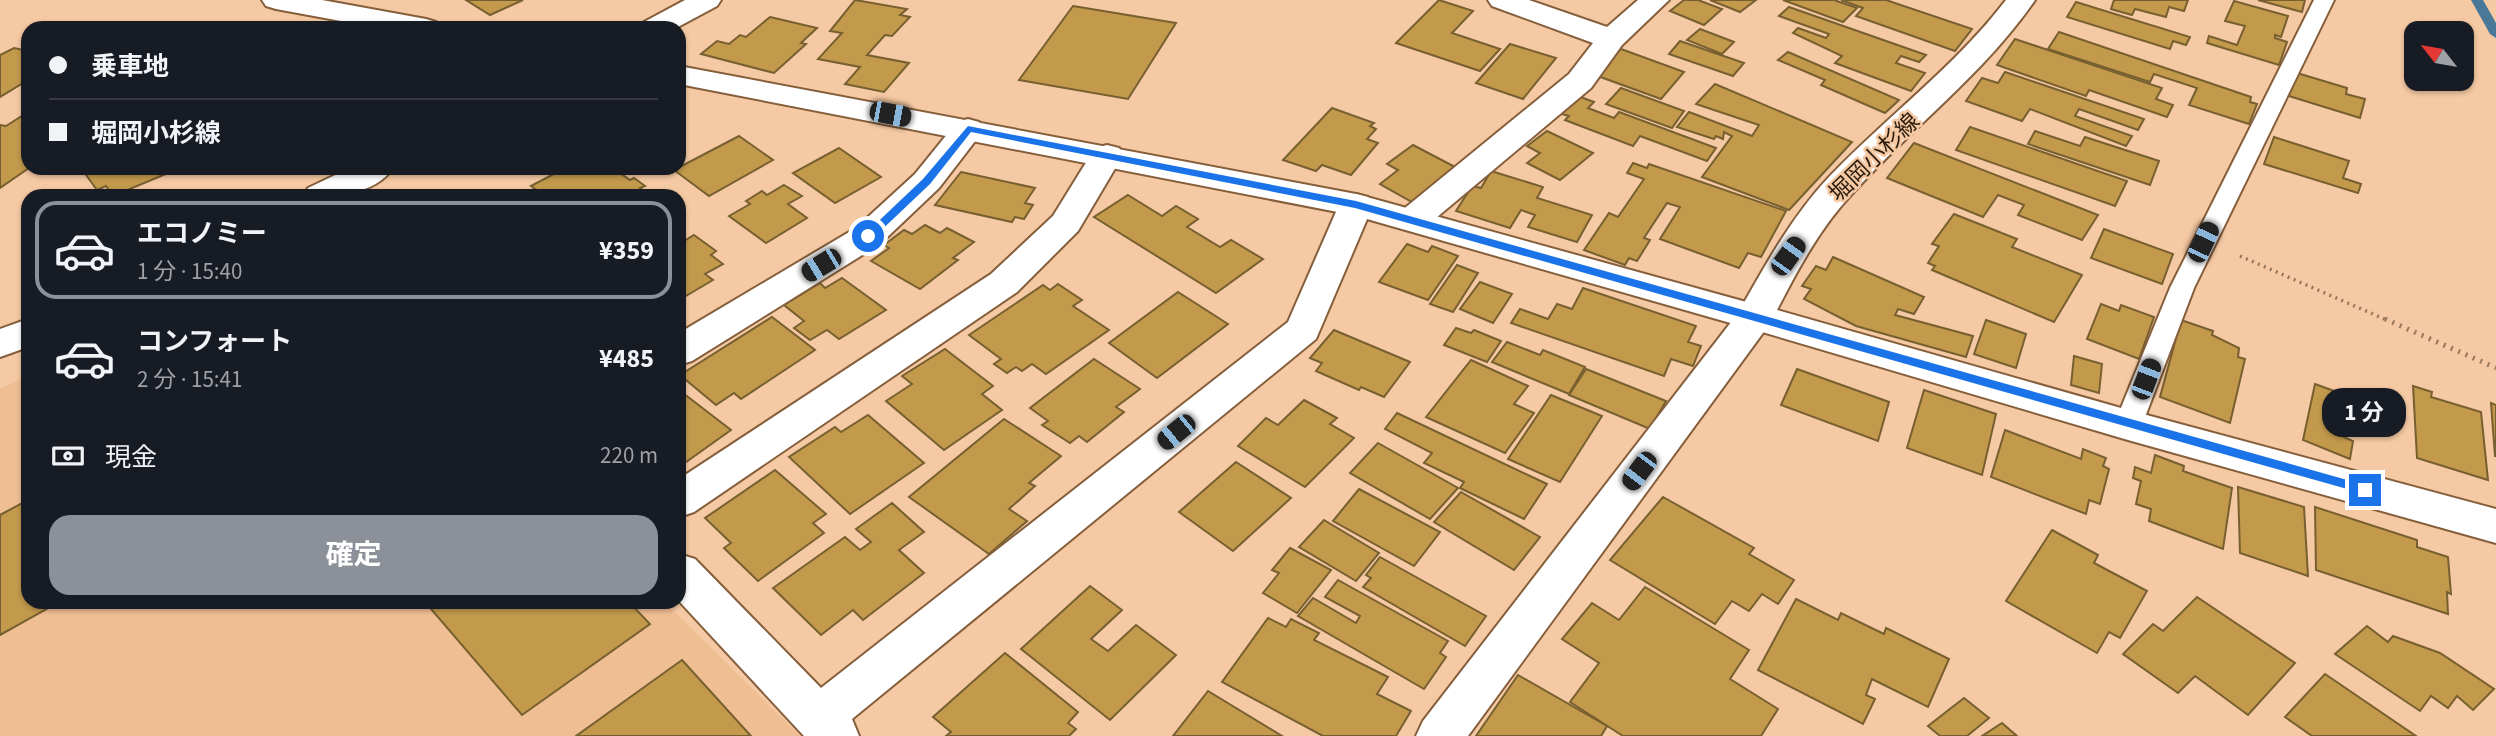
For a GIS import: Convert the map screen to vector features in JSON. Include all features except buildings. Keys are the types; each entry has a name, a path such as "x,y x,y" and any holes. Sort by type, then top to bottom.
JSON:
{"street":[{"path":"276,0 388,21"},
{"path":"667,21 707,0"},
{"path":"1502,0 1611,39"},
{"path":"1412,220 1536,121 1580,81 1611,39 1655,0"},
{"name":"堀岡小杉線","path":"1440,736 1755,317 1788,256 1838,187 1942,92 2021,0"},
{"path":"686,76 1107,155 1356,205 2129,425 2496,526"},
{"path":"686,347 868,236 927,181 968,129"},
{"path":"686,495 1004,283 1066,223 1107,155"},
{"path":"334,189 362,175"},
{"path":"686,579 827,727 1303,330 1356,205"},
{"path":"0,344 21,335"}],"lane":[{"path":"2129,425 2203,242 2324,1"}],"path":[{"path":"2203,242 2269,267 2496,368"}],"shaded area":[{"path":"21,378 21,609 672,609 800,736 0,736 0,389"}],"waterway":[{"path":"2477,0 2496,34"}],"route":[{"path":"868,236 927,181 968,129 1356,205 2365,490"}]}
